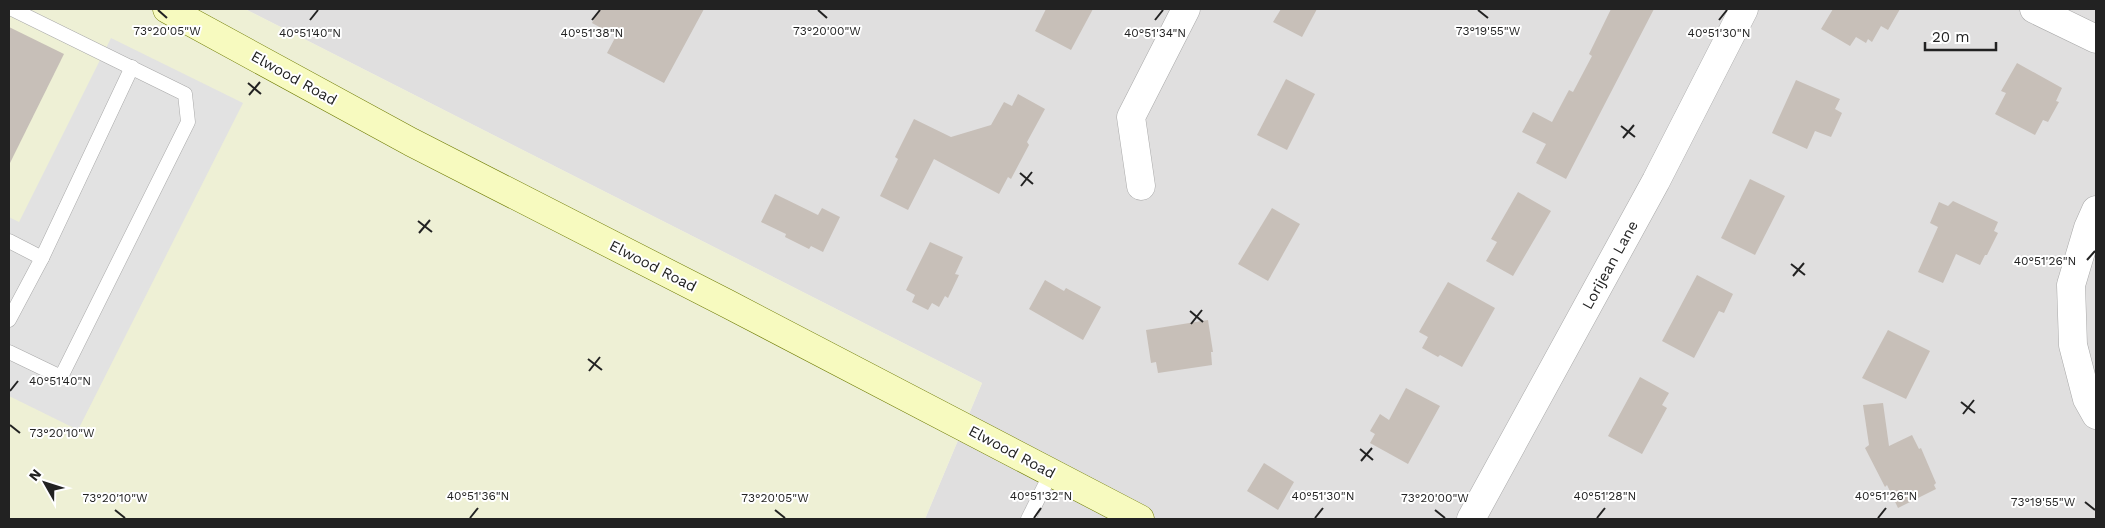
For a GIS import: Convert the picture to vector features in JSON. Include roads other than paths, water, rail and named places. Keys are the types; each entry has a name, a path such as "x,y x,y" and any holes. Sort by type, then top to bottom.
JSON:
{"main road":[{"name":"Elwood Road","path":"167,9 198,16 411,142 1140,519"}],"street":[{"path":"1141,186 1131,117 1186,9"},
{"name":"Lorijean Lane","path":"1472,519 1656,181 1744,9"},
{"path":"2034,9 2096,39"},
{"path":"2096,210 2088,228 2071,285 2073,345 2087,399 2096,414"}],"lane":[{"path":"9,352 61,377 188,122 184,94 12,9"},
{"path":"9,320 42,258 132,67"},
{"path":"9,241 42,258"},
{"path":"1028,519 1051,473"}]}
